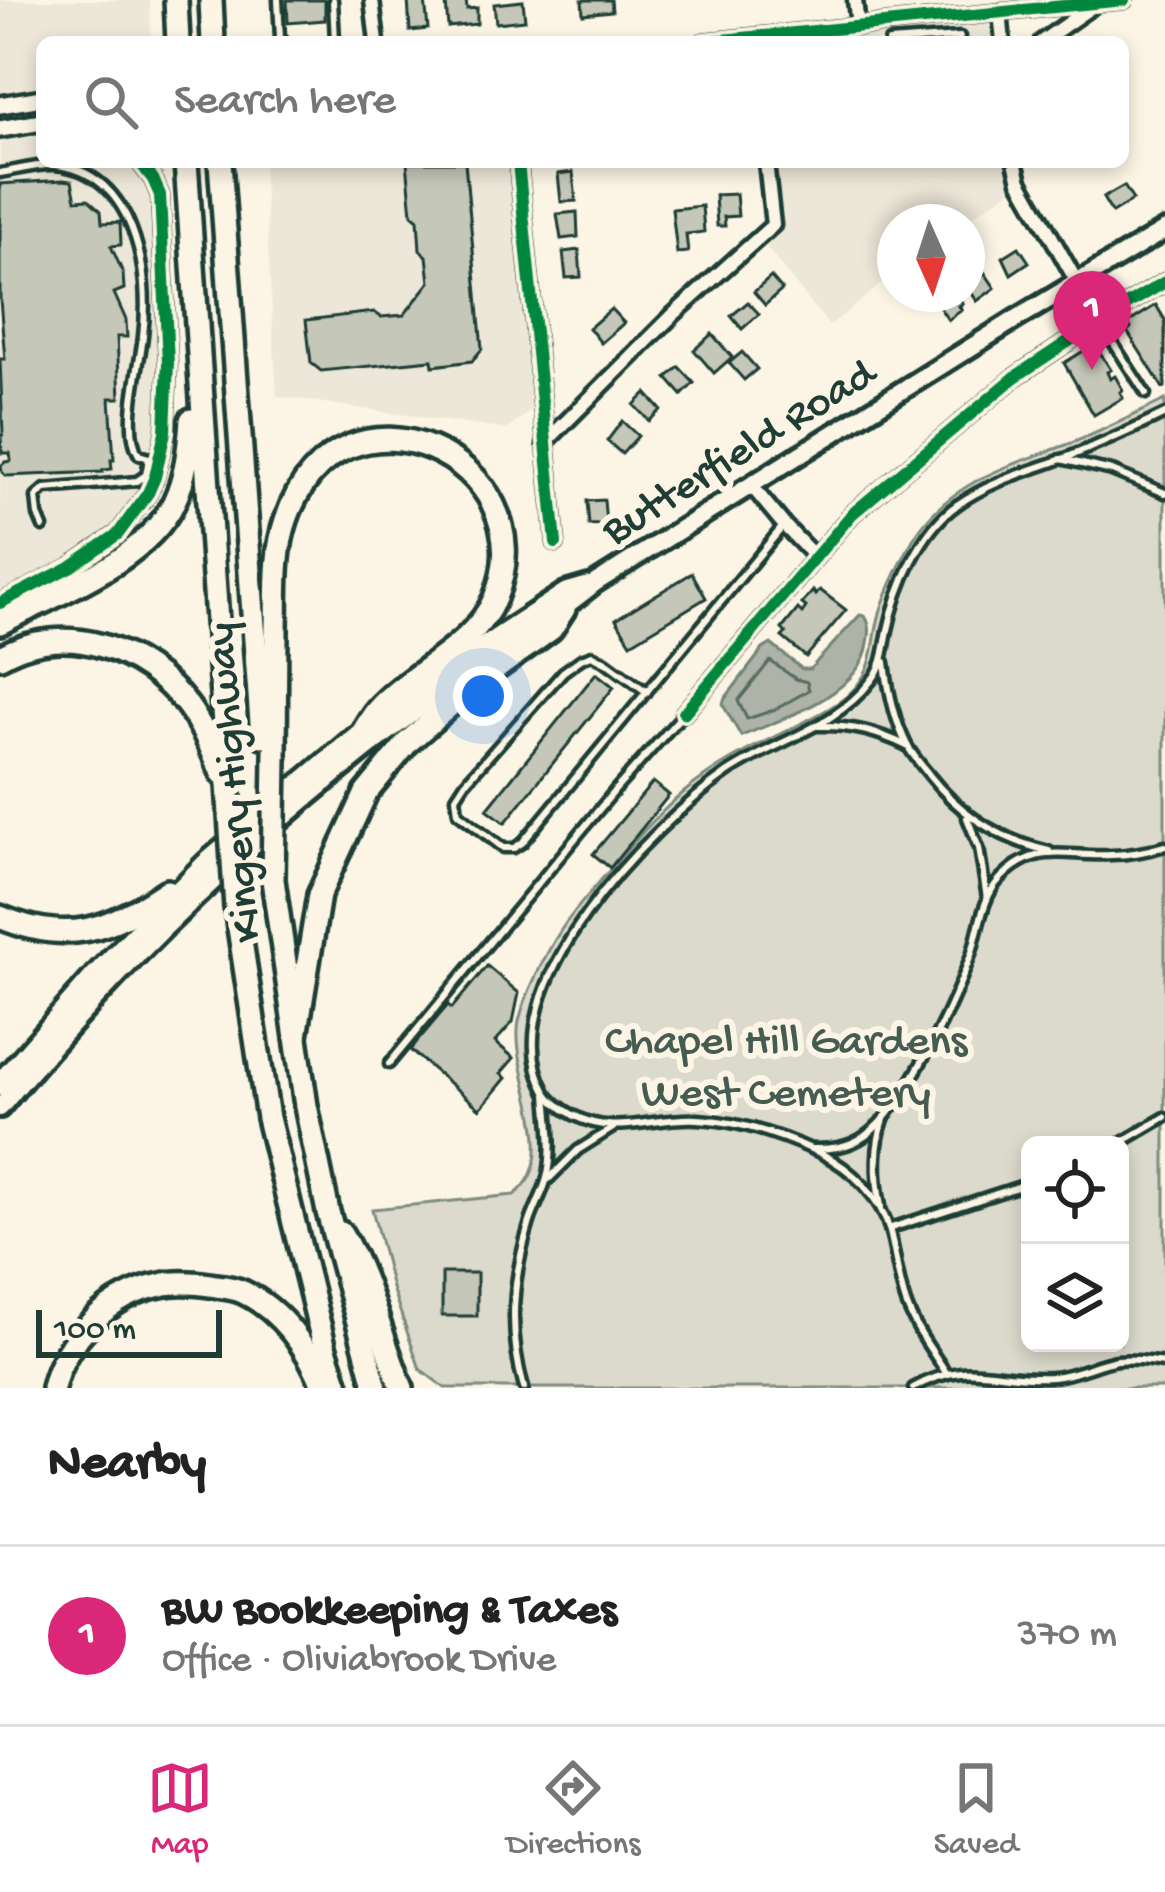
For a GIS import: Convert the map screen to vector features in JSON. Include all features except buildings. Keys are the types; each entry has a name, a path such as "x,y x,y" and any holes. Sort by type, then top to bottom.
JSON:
{"highway":[{"path":"176,0 178,36"},
{"path":"211,0 213,36"},
{"name":"Kingery Highway","path":"186,168 236,908 268,1118 338,1388"},
{"name":"Kingery Highway","path":"220,168 269,760 273,880 306,1106 328,1212 376,1388"},
{"path":"0,623 116,563 138,548 172,507 190,435 190,228"},
{"path":"269,760 277,565 294,500 321,466 342,451 384,438 406,439 448,454 476,480 498,520 503,568 494,599 480,623 375,712 362,733"},
{"path":"296,1036 319,896 366,793 420,731 551,628 564,609"},
{"path":"0,657 27,646 70,640 92,642 135,659 188,706 228,784"},
{"name":"Butterfield Road","path":"0,1085 97,975 207,864 362,733"},
{"path":"0,917 40,931 96,928 152,901 207,864"},
{"path":"328,1212 359,1264 402,1388"},
{"path":"53,1388 58,1366 101,1314 160,1285 198,1283 238,1289 266,1304 305,1348 324,1388"}],"main road":[{"name":"Butterfield Road","path":"0,1108 147,944 282,819 407,717 595,583 1165,230"},
{"name":"Butterfield Road","path":"362,733 565,592 595,583"}],"street":[{"path":"372,0 376,36"},
{"path":"854,0 858,26"},
{"path":"823,36 858,26 1124,0"},
{"path":"1049,36 1097,1"},
{"path":"1000,12 1002,36"},
{"path":"0,105 36,99"},
{"path":"0,129 36,123"},
{"path":"0,603 70,567 118,534 148,494 168,362 160,195 145,168"},
{"path":"519,168 556,543"},
{"path":"545,442 674,314 773,225 767,168"},
{"path":"1017,168 1020,181 1101,320"},
{"path":"684,713 852,514 1016,377 1165,282"},
{"path":"751,484 815,557"}],"lane":[{"path":"278,0 280,36"},
{"path":"333,0 335,36"},
{"path":"0,173 36,167"},
{"path":"43,527 36,497 45,489 136,481 146,475 155,457 139,455 133,446 134,387 145,309 142,276 123,207 98,179 66,168"},
{"path":"142,276 166,274"},
{"path":"1101,320 1146,394"},
{"path":"524,1388 513,1336 515,1280 546,1182 550,1139 547,1094 533,1036 547,983 561,954 603,892 649,840 717,781 817,726 859,695 884,658 895,606 922,545 956,506 980,491 1100,445 1165,414"},
{"path":"1060,459 1112,471 1165,493"},
{"path":"647,692 607,662 592,656 581,658 563,672 465,783 456,797 458,813 503,848 523,843 784,526"},
{"path":"884,658 907,746 965,815 1029,846 1052,851 1107,856 1165,846"},
{"path":"389,1064 684,713"},
{"path":"817,726 872,731 907,746"},
{"path":"965,815 979,848 987,898"},
{"path":"810,1149 831,1149 866,1136 885,1115 945,1018 997,881 1052,851"},
{"path":"547,1094 560,1107 596,1125 696,1118 761,1131 839,1164 872,1194 882,1211 908,1310 947,1374"},
{"path":"882,1211 876,1157 885,1115"},
{"path":"1129,1138 1165,1118"},
{"path":"546,1182 578,1150 614,1127"},
{"path":"890,1228 1021,1186"},
{"path":"913,1388 947,1374 974,1370 1043,1377 1118,1360 1165,1363"}],"shaded area":[{"path":"0,0 150,0 151,36 36,36 36,88 0,94"},
{"path":"992,20 993,36 823,36"},
{"path":"36,137 36,168 133,168 141,174 157,219 163,318 157,444 137,501 107,538 0,596 0,140"},
{"path":"263,168 512,168 536,406 507,430 277,396"},
{"path":"772,168 1008,168 1014,188 985,208 985,204 877,204 877,287 829,326 765,246 777,221"}],"green space":[{"name":"Chapel Hill Gardens West Cemetery","path":"1165,400 1165,1388 445,1388 420,1369 372,1209 514,1195 529,1179 536,1137 521,1064 519,1021 537,974 566,923 641,834 690,787 739,755 830,708 857,686 868,666 893,579 923,525 940,506 1003,468"}],"water":[{"path":"860,615 867,620 869,636 862,661 851,677 818,702 741,736 724,700 763,649 771,644 802,669 810,669"}],"cycle path":[{"path":"763,36 1124,0"},
{"path":"0,603 70,567 118,534 155,477 165,432 168,363 160,195 145,168"},
{"path":"519,168 556,543"},
{"path":"684,713 852,514 1015,377 1165,282"}],"place":[{"name":"BW Bookkeeping & Taxes","path":"1092,370"}]}
